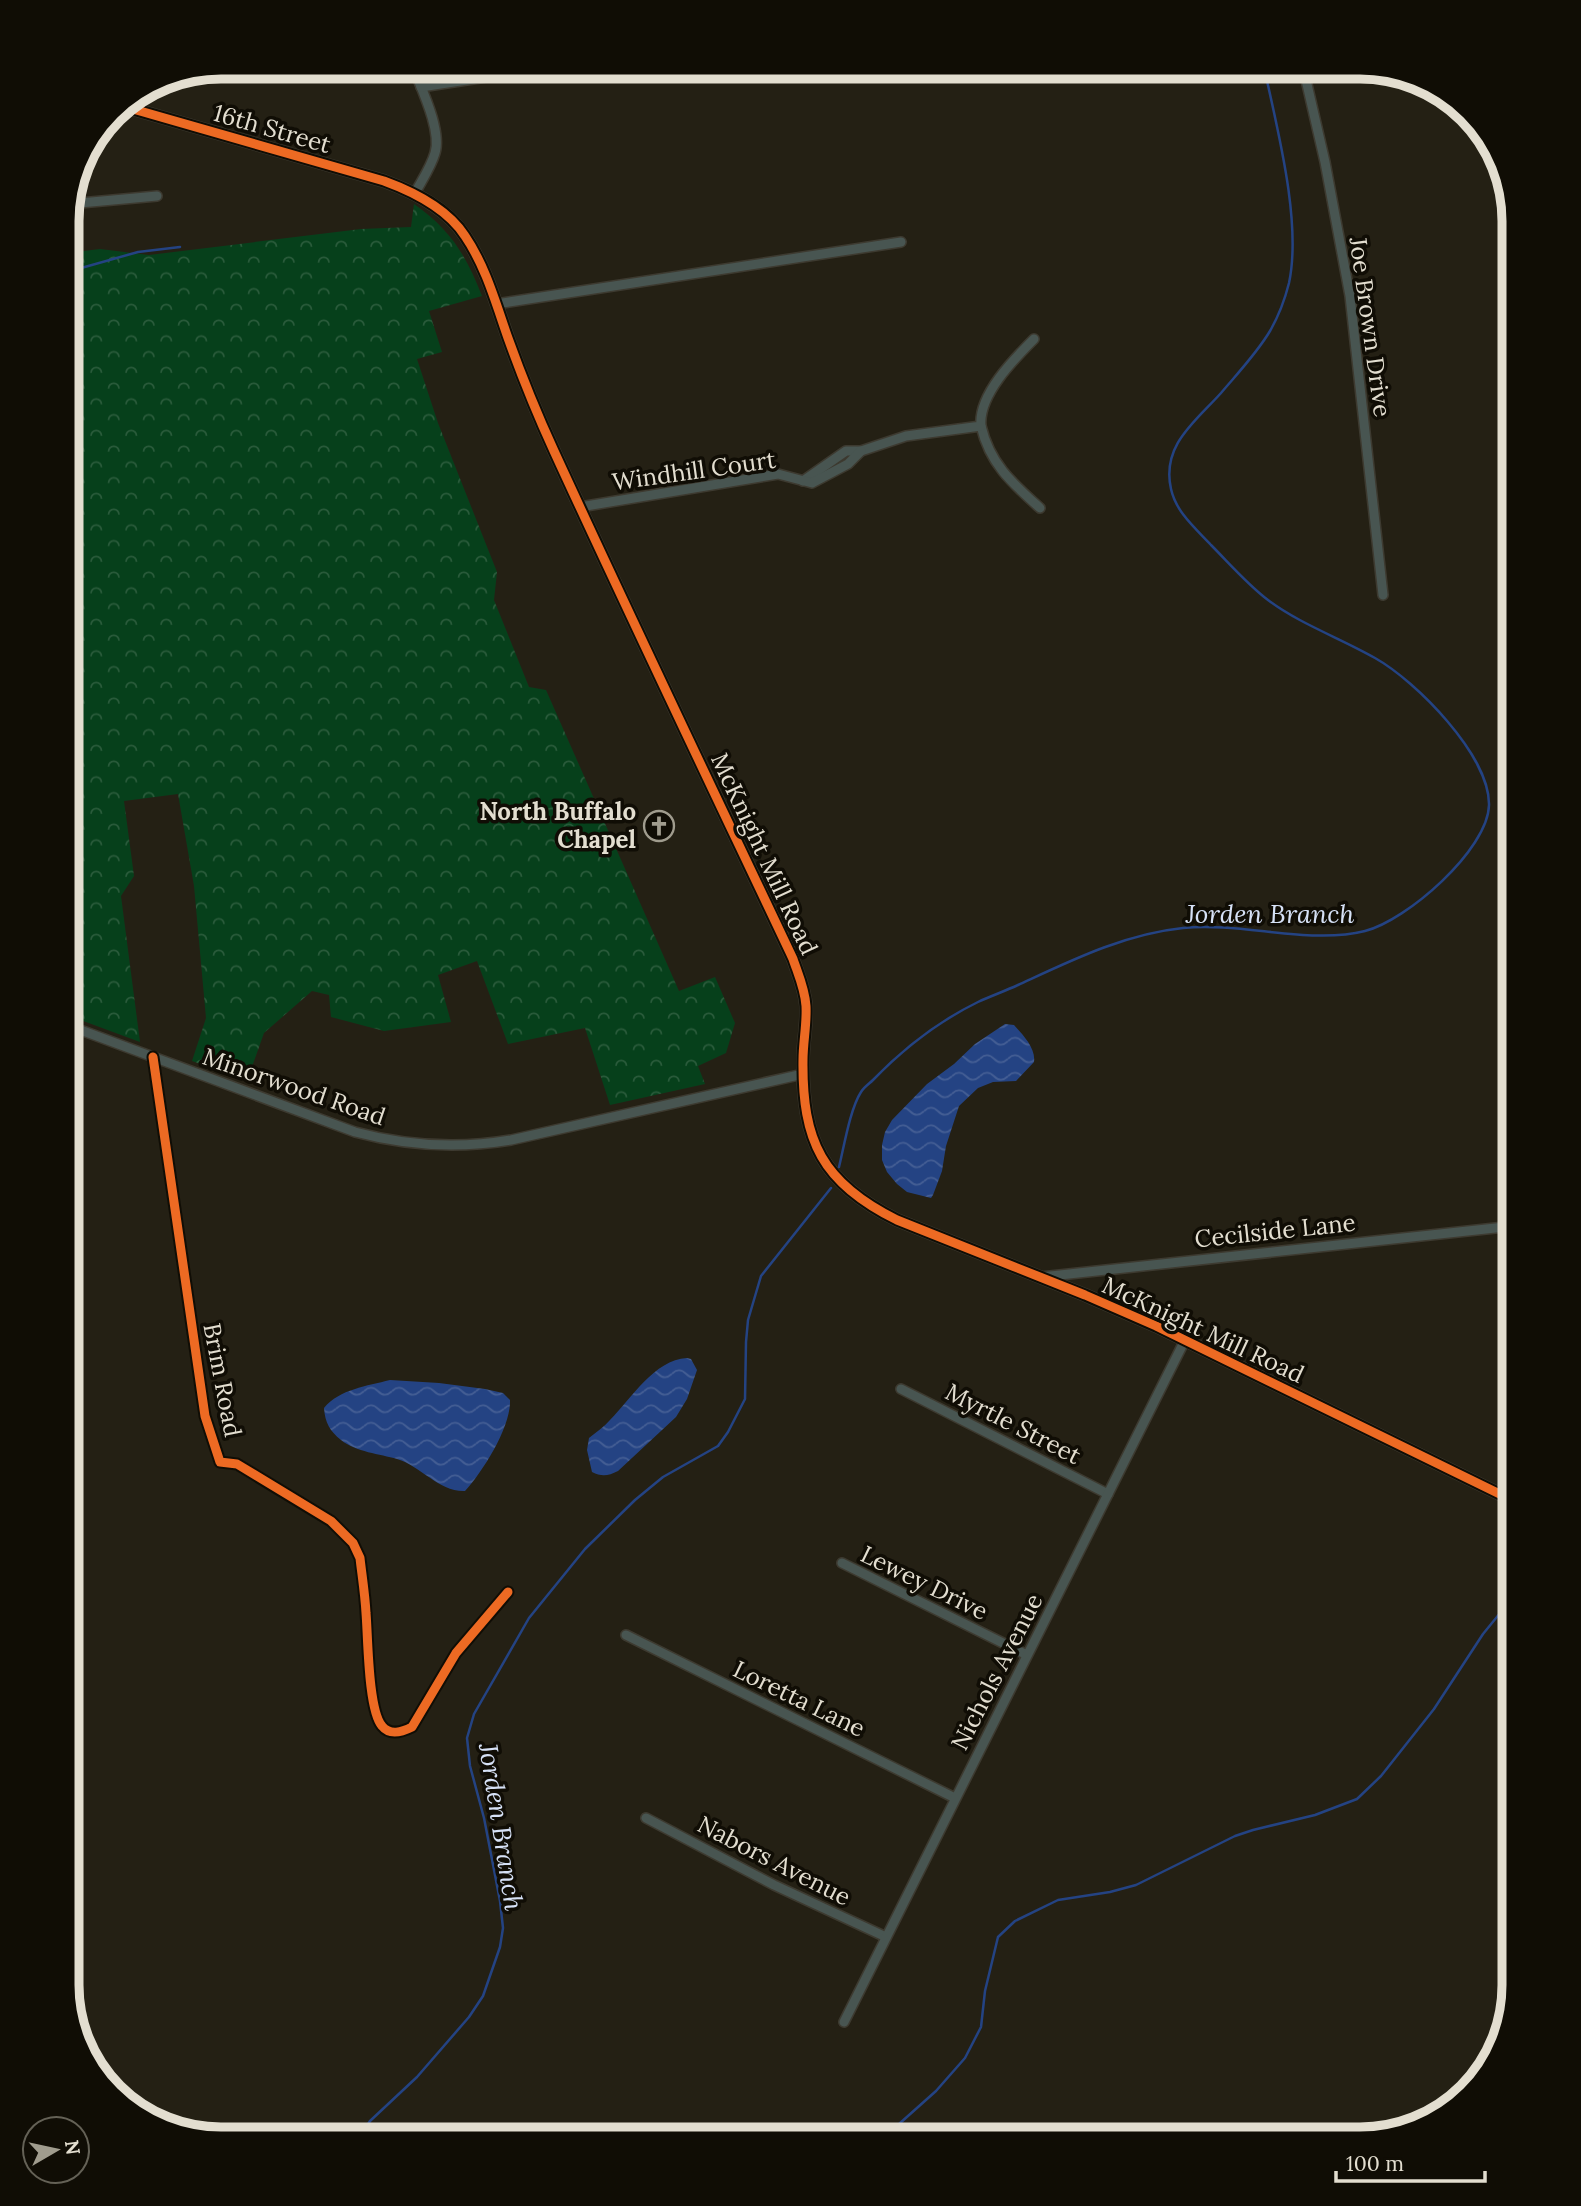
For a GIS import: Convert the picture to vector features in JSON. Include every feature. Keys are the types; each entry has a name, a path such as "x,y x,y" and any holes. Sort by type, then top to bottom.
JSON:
{"street":[{"path":"415,193 435,154 437,144 418,79"},
{"path":"421,87 473,79"},
{"name":"Joe Brown Drive","path":"1306,79 1325,162 1350,296 1383,595"},
{"name":"16th Street","path":"133,109 349,170 415,193"},
{"name":"McKnight Mill Road","path":"415,193 456,224 478,258 519,367 614,582 793,959 803,987 806,1006 803,1074 805,1109 813,1140 828,1169 851,1192 877,1211 1094,1299 1185,1340 1502,1495"},
{"path":"80,203 157,196"},
{"path":"496,304 901,242"},
{"path":"1034,339 993,385 981,426 986,447 999,466 1040,508"},
{"name":"Windhill Court","path":"580,506 778,474 808,482 846,451 861,451 906,436 981,426"},
{"name":"Minorwood Road","path":"79,1029 355,1132 400,1143 447,1146 482,1145 511,1140 803,1074"},
{"name":"Brim Road","path":"153,1057 205,1416 220,1462 237,1464 331,1521 353,1543 360,1558 370,1674 376,1713 381,1726 390,1732 401,1732 412,1727 456,1653 508,1592"},
{"name":"Cecilside Lane","path":"1039,1277 1502,1227"},
{"name":"Nichols Avenue","path":"844,2022 1185,1340"},
{"name":"Myrtle Street","path":"901,1389 1108,1494"},
{"name":"Lewey Drive","path":"842,1563 1027,1655"},
{"name":"Loretta Lane","path":"626,1635 955,1798"},
{"name":"Nabors Avenue","path":"646,1818 774,1885 886,1937"}],"green space":[{"path":"414,204 438,223 456,244 482,296 429,311 442,352 417,359 438,423 497,572 494,600 529,687 546,690 679,991 715,977 735,1023 726,1053 698,1066 705,1084 610,1105 585,1028 508,1044 477,961 438,975 451,1022 384,1031 331,1017 329,995 312,991 264,1033 247,1081 192,1061 206,1018 194,886 178,794 124,801 134,876 121,896 140,1042 79,1019 79,252 100,249 149,255 361,229 411,227"}],"water":[{"path":"1005,1024 1014,1025 1025,1037 1033,1052 1034,1062 1016,1081 993,1082 978,1088 959,1106 933,1195 931,1198 907,1192 887,1172 882,1160 885,1132 892,1120 927,1084 975,1044"},
{"path":"691,1359 697,1370 687,1399 676,1417 618,1471 605,1475 592,1472 587,1450 589,1438 608,1423 654,1373 675,1360"},
{"path":"390,1380 485,1389 503,1393 510,1400 501,1435 480,1472 465,1491 438,1483 406,1462 354,1447 331,1430 324,1408 330,1402 354,1389"}],"waterway":[{"name":"Jorden Branch","path":"839,1167 851,1118 862,1090 909,1047 964,1010 1078,958 1119,942 1161,931 1206,927 1322,936 1344,935 1382,925 1422,899 1442,881 1475,842 1485,823 1489,805 1486,786 1477,765 1464,743 1429,702 1392,669 1375,658 1280,609 1260,594 1187,519 1173,497 1169,473 1176,447 1192,424 1265,339 1273,326 1289,283 1292,259 1290,204 1267,79"},
{"path":"79,269 138,252 180,247"},
{"name":"Jorden Branch","path":"366,2127 417,2077 469,2017 483,1996 500,1947 503,1928 500,1901 484,1818 470,1766 467,1738 474,1714 529,1618 585,1549 663,1477 718,1446 728,1432 745,1399 748,1320 761,1276 831,1188"},
{"path":"897,2127 936,2091 965,2058 981,2027 985,1991 998,1937 1015,1921 1058,1900 1136,1885 1235,1836 1315,1815 1357,1799 1381,1776 1434,1709 1483,1634 1502,1611"}],"cycle path":[{"path":"133,109 384,181 429,202 449,217 465,236 485,273 524,381 554,451 793,959 806,1006 803,1060 807,1114 813,1136 834,1174 871,1206 897,1220 1156,1326 1502,1495"},
{"path":"153,1057 205,1416 220,1462 237,1464 331,1521 353,1543 360,1558 374,1705 377,1717 385,1729 396,1732 412,1727 456,1653 508,1592"}],"place":[{"name":"North Buffalo Chapel","path":"659,826"}]}
